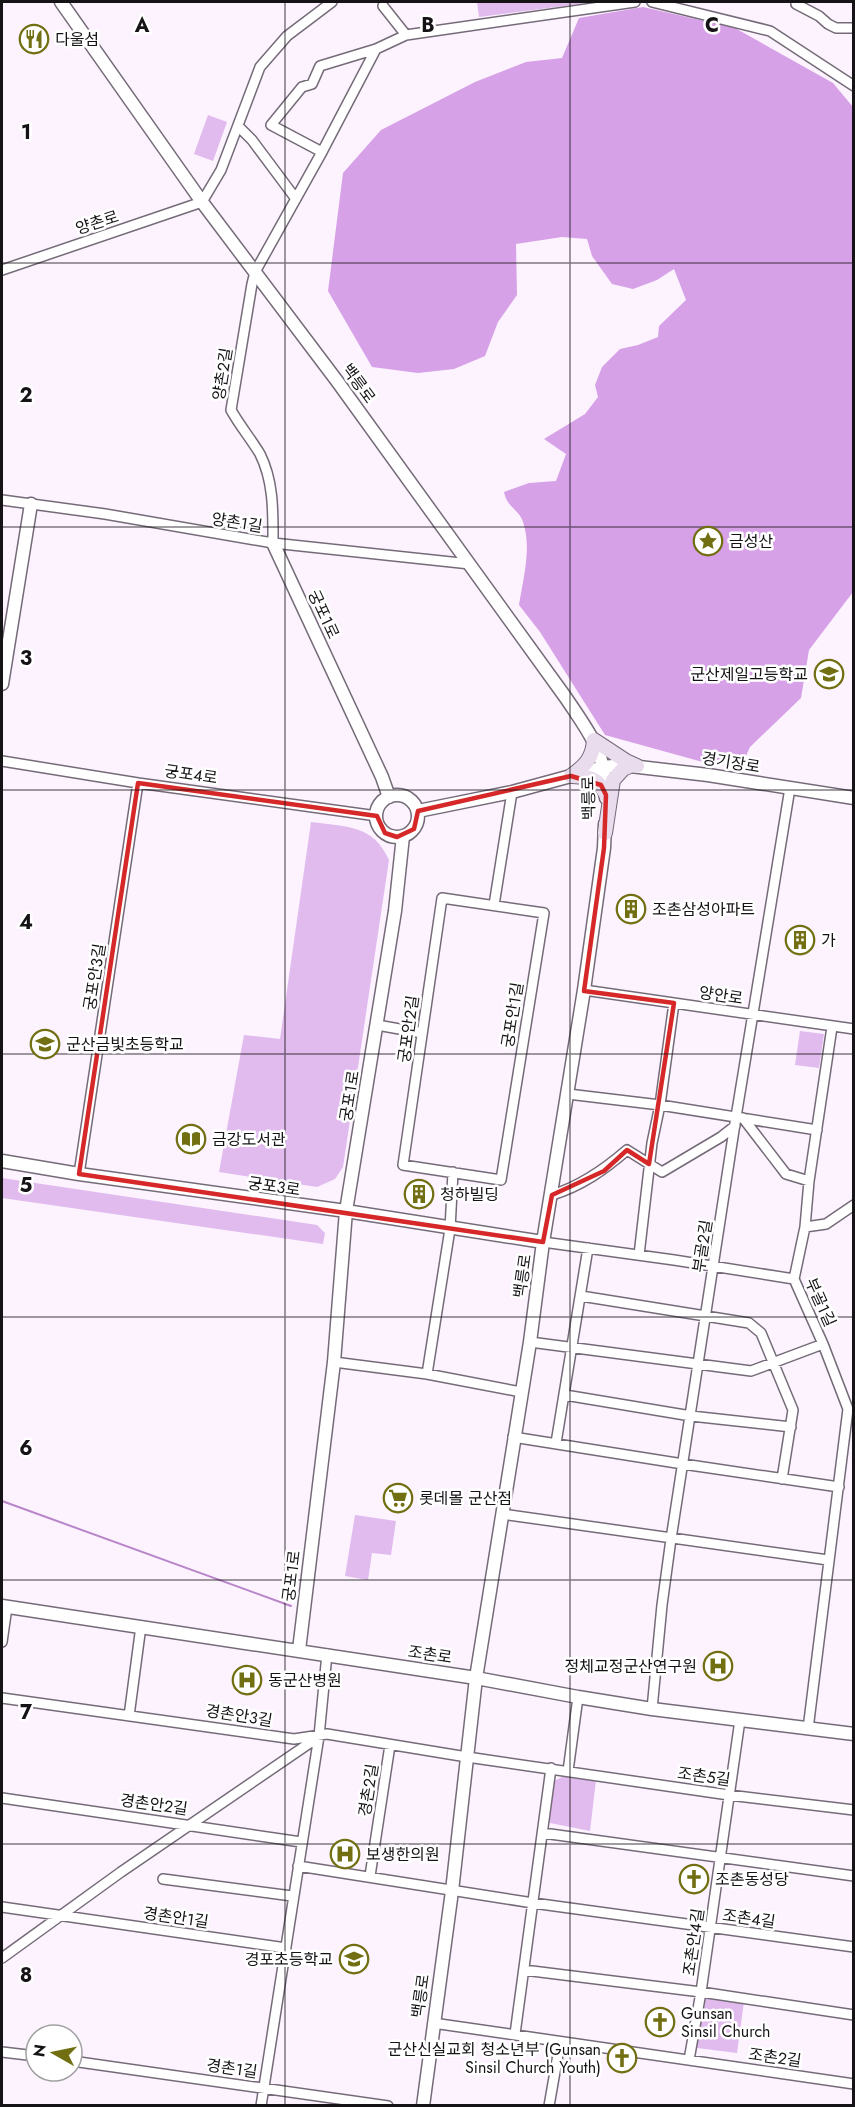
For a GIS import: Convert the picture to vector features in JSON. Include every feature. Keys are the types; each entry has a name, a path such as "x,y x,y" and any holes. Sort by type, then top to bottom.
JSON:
{"main road":[{"path":"571,776 585,766 593,750 594,740 635,766"},
{"path":"605,833 613,780 623,769 635,766"},
{"path":"571,776 594,779 601,785 606,795"}],"street":[{"name":"백릉로","path":"61,2 202,202 470,564 594,740 604,767 605,833 584,990 476,1678 452,1891 423,2106"},
{"path":"202,202 221,170 260,68 287,36 332,2"},
{"path":"322,152 270,125 302,87 312,84 320,66 376,49 406,34 635,2"},
{"path":"652,2 770,31 854,86"},
{"path":"796,2 836,28 854,28"},
{"path":"383,6 406,34"},
{"name":"양촌2길","path":"273,543 273,502 269,479 261,456 231,410 247,306 255,272 376,49"},
{"path":"239,127 252,140 296,199"},
{"name":"양촌로","path":"2,270 202,202"},
{"name":"양촌1길","path":"2,500 105,514 273,543 470,564"},
{"path":"2,684 31,504"},
{"name":"궁포1로","path":"273,543 382,777 389,797"},
{"name":"궁포4로","path":"2,760 138,783 377,816"},
{"name":"경기장로","path":"604,767 635,766 854,798"},
{"path":"418,811 512,792 604,767"},
{"name":"궁포안3길","path":"79,1174 138,783"},
{"name":"부골2길","path":"652,1709 671,1539 790,788"},
{"path":"494,905 512,792"},
{"path":"395,795 406,797 416,805 418,811 417,824 403,836 391,836 385,833 377,816 380,805 395,795"},
{"name":"궁포1로","path":"299,1650 334,1362 346,1212 395,911 403,836"},
{"name":"궁포안2길","path":"453,1173 403,1165 442,898 494,905"},
{"name":"궁포안1길","path":"453,1173 501,1180 544,914 494,905"},
{"name":"양안로","path":"584,990 854,1029"},
{"path":"639,1255 674,1003"},
{"path":"377,1025 422,1032"},
{"name":"부골1길","path":"808,1729 849,1409 794,1279 805,1227 809,1181 832,1027"},
{"path":"567,1094 660,1105 738,1120 817,1130"},
{"path":"552,1194 566,1190 604,1171 627,1150 662,1172 721,1137 738,1120"},
{"path":"738,1120 786,1174 809,1181"},
{"name":"궁포3로","path":"2,1161 543,1242"},
{"path":"427,1374 450,1229 453,1173"},
{"path":"805,1227 826,1224 854,1205"},
{"path":"543,1242 794,1279"},
{"path":"556,1443 588,1248"},
{"path":"581,1296 749,1323 761,1333 793,1410 782,1479"},
{"path":"530,1342 751,1371 823,1344"},
{"path":"334,1362 427,1374 521,1392"},
{"path":"565,1395 691,1416 791,1427"},
{"path":"513,1437 838,1486"},
{"path":"502,1514 828,1560"},
{"path":"2,1642 4,1606"},
{"name":"조촌로","path":"4,1606 327,1654 652,1709 854,1734"},
{"path":"129,1716 141,1626"},
{"path":"261,2106 318,1736 327,1654"},
{"path":"568,1771 578,1697"},
{"name":"경촌안3길","path":"2,1698 179,1721 294,1739 318,1736"},
{"name":"조촌안4길","path":"688,2060 702,1992 740,1720"},
{"name":"경촌2길","path":"318,1736 327,1734 390,1745 370,1876"},
{"path":"2,1958 318,1736"},
{"path":"390,1745 467,1757"},
{"name":"조촌5길","path":"467,1757 729,1795 854,1810"},
{"path":"515,2034 551,1768"},
{"name":"경촌안2길","path":"2,1797 301,1842"},
{"path":"543,1833 854,1876"},
{"path":"298,1866 452,1891"},
{"path":"163,1879 292,1896"},
{"name":"조촌4길","path":"452,1891 854,1947"},
{"name":"경촌안1길","path":"2,1907 286,1948"},
{"path":"524,1970 702,1992 854,2015"},
{"name":"조촌2길","path":"433,2023 854,2084"},
{"path":"549,2106 560,2043"},
{"path":"2,2052 24,2055"},
{"name":"경촌1길","path":"84,2063 388,2106"}],"highlighted area":[{"path":"571,776 601,785 606,795 604,848 584,991 674,1003 649,1164 627,1150 604,1171 552,1195 543,1242 79,1174 138,783 377,816 385,833 397,837 414,829 418,811"}],"shaded area":[{"path":"477,2 594,2 479,17"},
{"path":"643,7 735,28 833,83 853,107 853,592 809,650 801,698 750,747 742,765 699,761 605,735 540,632 519,605 526,564 526,532 519,514 508,502 504,492 529,483 556,481 566,454 544,439 585,414 598,397 595,385 602,367 620,349 658,337 659,326 686,300 674,269 657,280 633,289 612,284 592,256 587,239 562,237 516,244 517,295 498,322 485,356 454,369 418,373 372,367 328,291 343,173 381,130 475,82 526,62 562,58 579,18"},
{"path":"208,115 227,122 213,161 194,154"},
{"path":"311,822 347,827 367,833 382,848 389,860 343,1167 335,1179 317,1187 219,1172 244,1035 280,1039"},
{"path":"800,1031 824,1034 819,1068 795,1065"},
{"path":"2,1178 317,1225 325,1233 323,1244 2,1198"},
{"path":"355,1515 396,1521 391,1555 372,1553 368,1580 345,1576"},
{"path":"566,1775 596,1780 590,1831 550,1823 547,1817 552,1782"},
{"path":"745,1994 737,2053 697,2048 694,2042 701,1995"}],"waterway":[{"path":"2,1501 291,1606"}],"place":[{"name":"다울섬","path":"34,39"},
{"name":"금성산","path":"708,541"},
{"name":"군산제일고등학교","path":"829,674"},
{"name":"조촌삼성아파트","path":"631,909"},
{"name":"가","path":"800,940"},
{"name":"군산금빛초등학교","path":"45,1044"},
{"name":"금강도서관","path":"191,1139"},
{"name":"청하빌딩","path":"419,1194"},
{"name":"롯데몰 군산점","path":"398,1498"},
{"name":"정체교정군산연구원","path":"718,1666"},
{"name":"동군산병원","path":"247,1680"},
{"name":"보생한의원","path":"345,1854"},
{"name":"조촌동성당","path":"694,1879"},
{"name":"경포초등학교","path":"354,1959"},
{"name":"Gunsan Sinsil Church","path":"660,2022"},
{"name":"군산신실교회 청소년부 (Gunsan Sinsil Church Youth)","path":"622,2058"}]}
